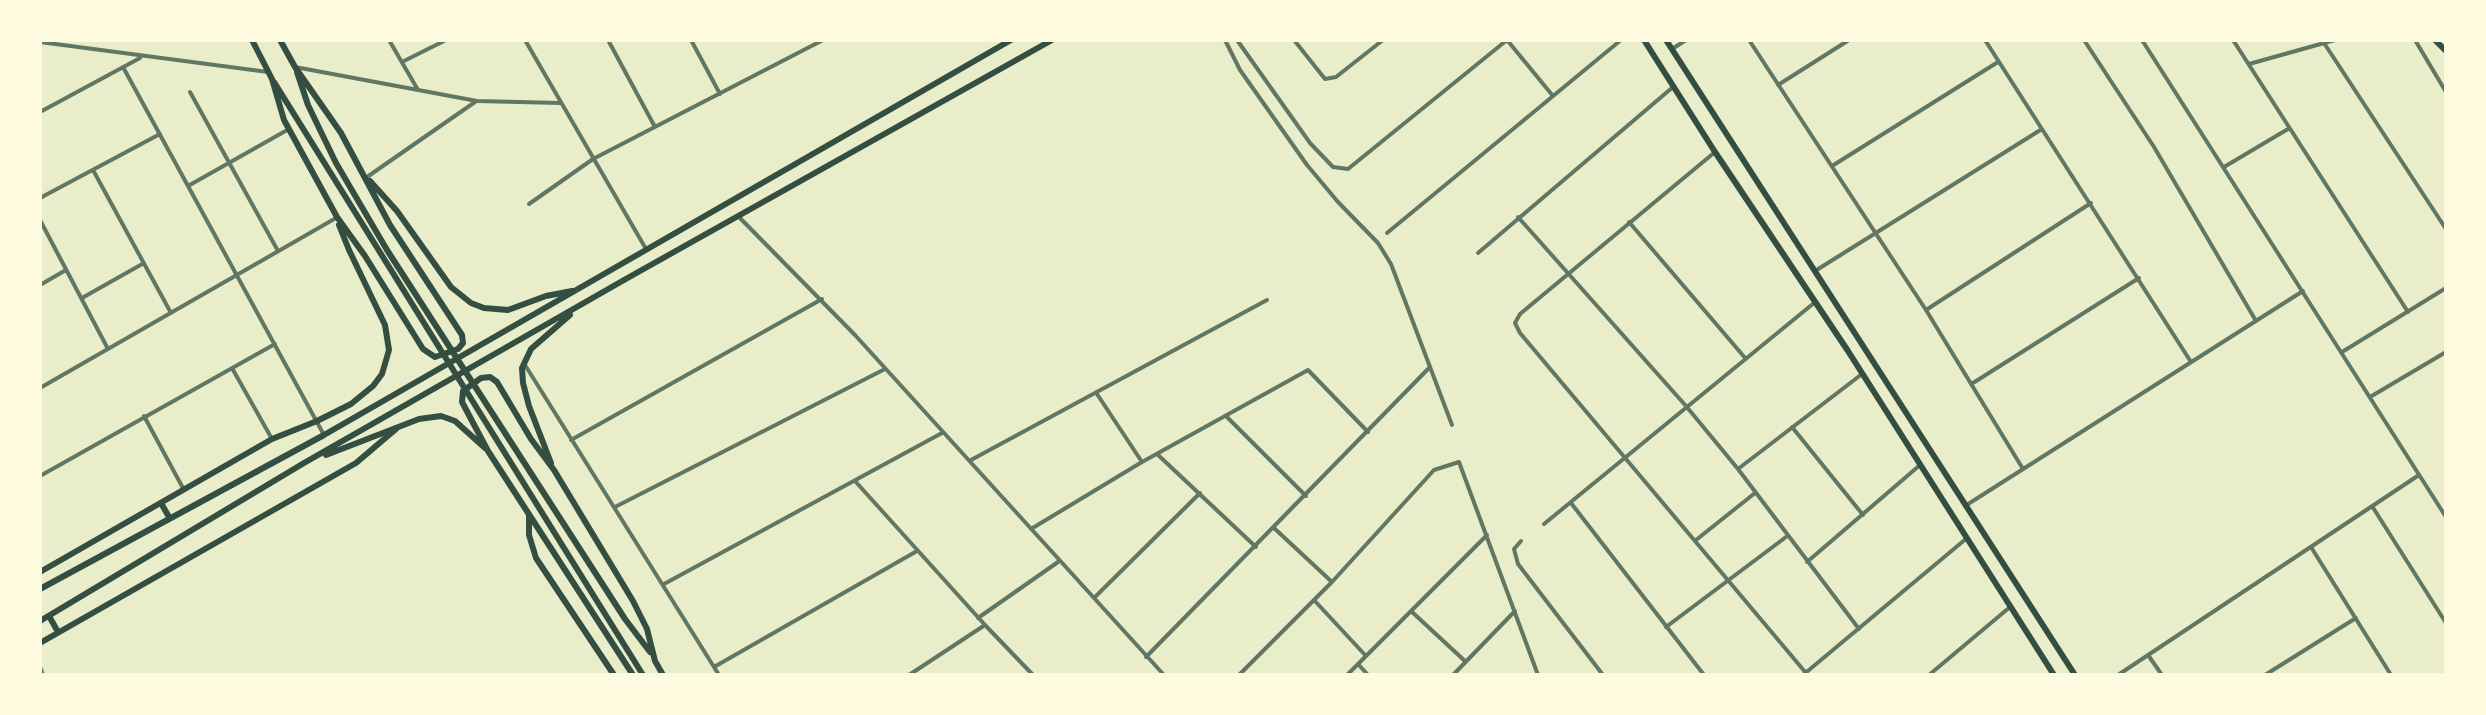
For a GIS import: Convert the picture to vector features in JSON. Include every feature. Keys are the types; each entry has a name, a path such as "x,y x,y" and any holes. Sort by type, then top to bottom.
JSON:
{"main road":[{"path":"252,40 403,293 643,675"},
{"path":"271,76 289,129 337,217 426,353 440,357 461,347 462,335 390,225 341,133 280,40"},
{"path":"40,588 324,435 1011,40"},
{"path":"40,621 304,463 1052,40"},
{"path":"1644,40 1816,301 2052,672"},
{"path":"1666,40 2075,675"},
{"path":"2435,40 2446,51"},
{"path":"295,67 314,118 364,211 560,520 663,675"},
{"path":"367,177 397,211 451,287 471,303 484,308 508,310 546,296 576,291"},
{"path":"1748,201 1764,189"},
{"path":"40,572 272,439 351,404 373,386 382,374 389,350 385,325 349,250 337,217"},
{"path":"554,470 525,392 522,374 531,349 583,304"},
{"path":"633,675 488,451 462,398 466,388 485,377 497,382 639,611 647,629 652,655"},
{"path":"304,463 419,419 441,416 462,426 488,451"},
{"path":"40,643 356,463 399,426"},
{"path":"161,503 169,517"},
{"path":"529,515 529,535 536,558 614,675"},
{"path":"49,616 58,632"}],"street":[{"path":"389,40 419,91"},
{"path":"402,62 446,40"},
{"path":"525,40 647,251"},
{"path":"608,40 655,127"},
{"path":"691,40 720,94"},
{"path":"529,204 593,159 823,40"},
{"path":"1225,40 1248,82 1307,165 1378,243 1391,264 1452,425"},
{"path":"1237,40 1310,143 1333,167 1348,169 1507,40 1553,96"},
{"path":"1294,40 1325,79 1336,77 1383,40"},
{"path":"1387,233 1621,40"},
{"path":"1672,49 1686,40"},
{"path":"1749,40 1973,383 2023,469"},
{"path":"1778,85 1849,40"},
{"path":"2084,40 2162,160 2256,321"},
{"path":"2142,40 2446,517"},
{"path":"2233,40 2408,312"},
{"path":"2249,64 2335,40"},
{"path":"2415,40 2446,92"},
{"path":"1987,41 2191,362"},
{"path":"40,42 271,76"},
{"path":"2324,43 2446,229"},
{"path":"40,112 141,57"},
{"path":"1832,166 1998,62"},
{"path":"123,67 324,435"},
{"path":"295,67 477,101 561,103"},
{"path":"1478,253 1673,87"},
{"path":"190,92 278,251"},
{"path":"367,177 477,101"},
{"path":"2224,167 2288,128"},
{"path":"188,186 289,129"},
{"path":"1815,271 2042,129"},
{"path":"40,198 160,134"},
{"path":"1715,152 1520,314 1515,323 1520,333 1696,540 1804,674 1967,538"},
{"path":"93,170 171,313"},
{"path":"1926,310 2091,203"},
{"path":"40,388 337,217"},
{"path":"739,217 822,299 1164,675"},
{"path":"1518,217 1686,406 1738,469 1859,629"},
{"path":"40,220 108,349"},
{"path":"1629,222 1746,359"},
{"path":"82,298 144,263"},
{"path":"40,285 66,269"},
{"path":"1973,383 2139,278"},
{"path":"2342,352 2446,288"},
{"path":"1965,506 2303,291"},
{"path":"571,440 822,299"},
{"path":"971,460 1267,300"},
{"path":"1544,524 1816,301"},
{"path":"40,475 275,344"},
{"path":"2370,397 2445,354"},
{"path":"524,363 719,675"},
{"path":"232,368 272,439"},
{"path":"1146,657 1429,368"},
{"path":"615,507 885,369"},
{"path":"1030,529 1142,462 1308,370 1368,432"},
{"path":"1738,469 1862,374"},
{"path":"1097,393 1142,462"},
{"path":"144,416 184,490"},
{"path":"1227,417 1306,496"},
{"path":"1792,427 1863,515"},
{"path":"664,584 942,433"},
{"path":"1157,454 1256,547"},
{"path":"1239,675 1332,582 1434,470 1459,462 1538,675"},
{"path":"1807,562 1920,465"},
{"path":"2118,675 2419,475"},
{"path":"855,481 1033,675"},
{"path":"1093,599 1200,493"},
{"path":"1696,540 1755,493"},
{"path":"1571,503 1704,675"},
{"path":"2372,506 2446,623"},
{"path":"1274,528 1332,582"},
{"path":"1347,675 1487,535"},
{"path":"1666,627 1787,537"},
{"path":"1521,541 1514,549 1518,564 1603,675"},
{"path":"2311,547 2391,675"},
{"path":"714,667 918,551"},
{"path":"978,618 1059,561"},
{"path":"1314,600 1366,656"},
{"path":"1929,675 2010,607"},
{"path":"1411,611 1466,662"},
{"path":"1453,675 1515,611"},
{"path":"2265,675 2356,618"},
{"path":"909,675 985,625"},
{"path":"2148,655 2162,675"},
{"path":"1358,664 1368,675"},
{"path":"40,667 43,675"},
{"path":"2042,675 2052,672"}]}
